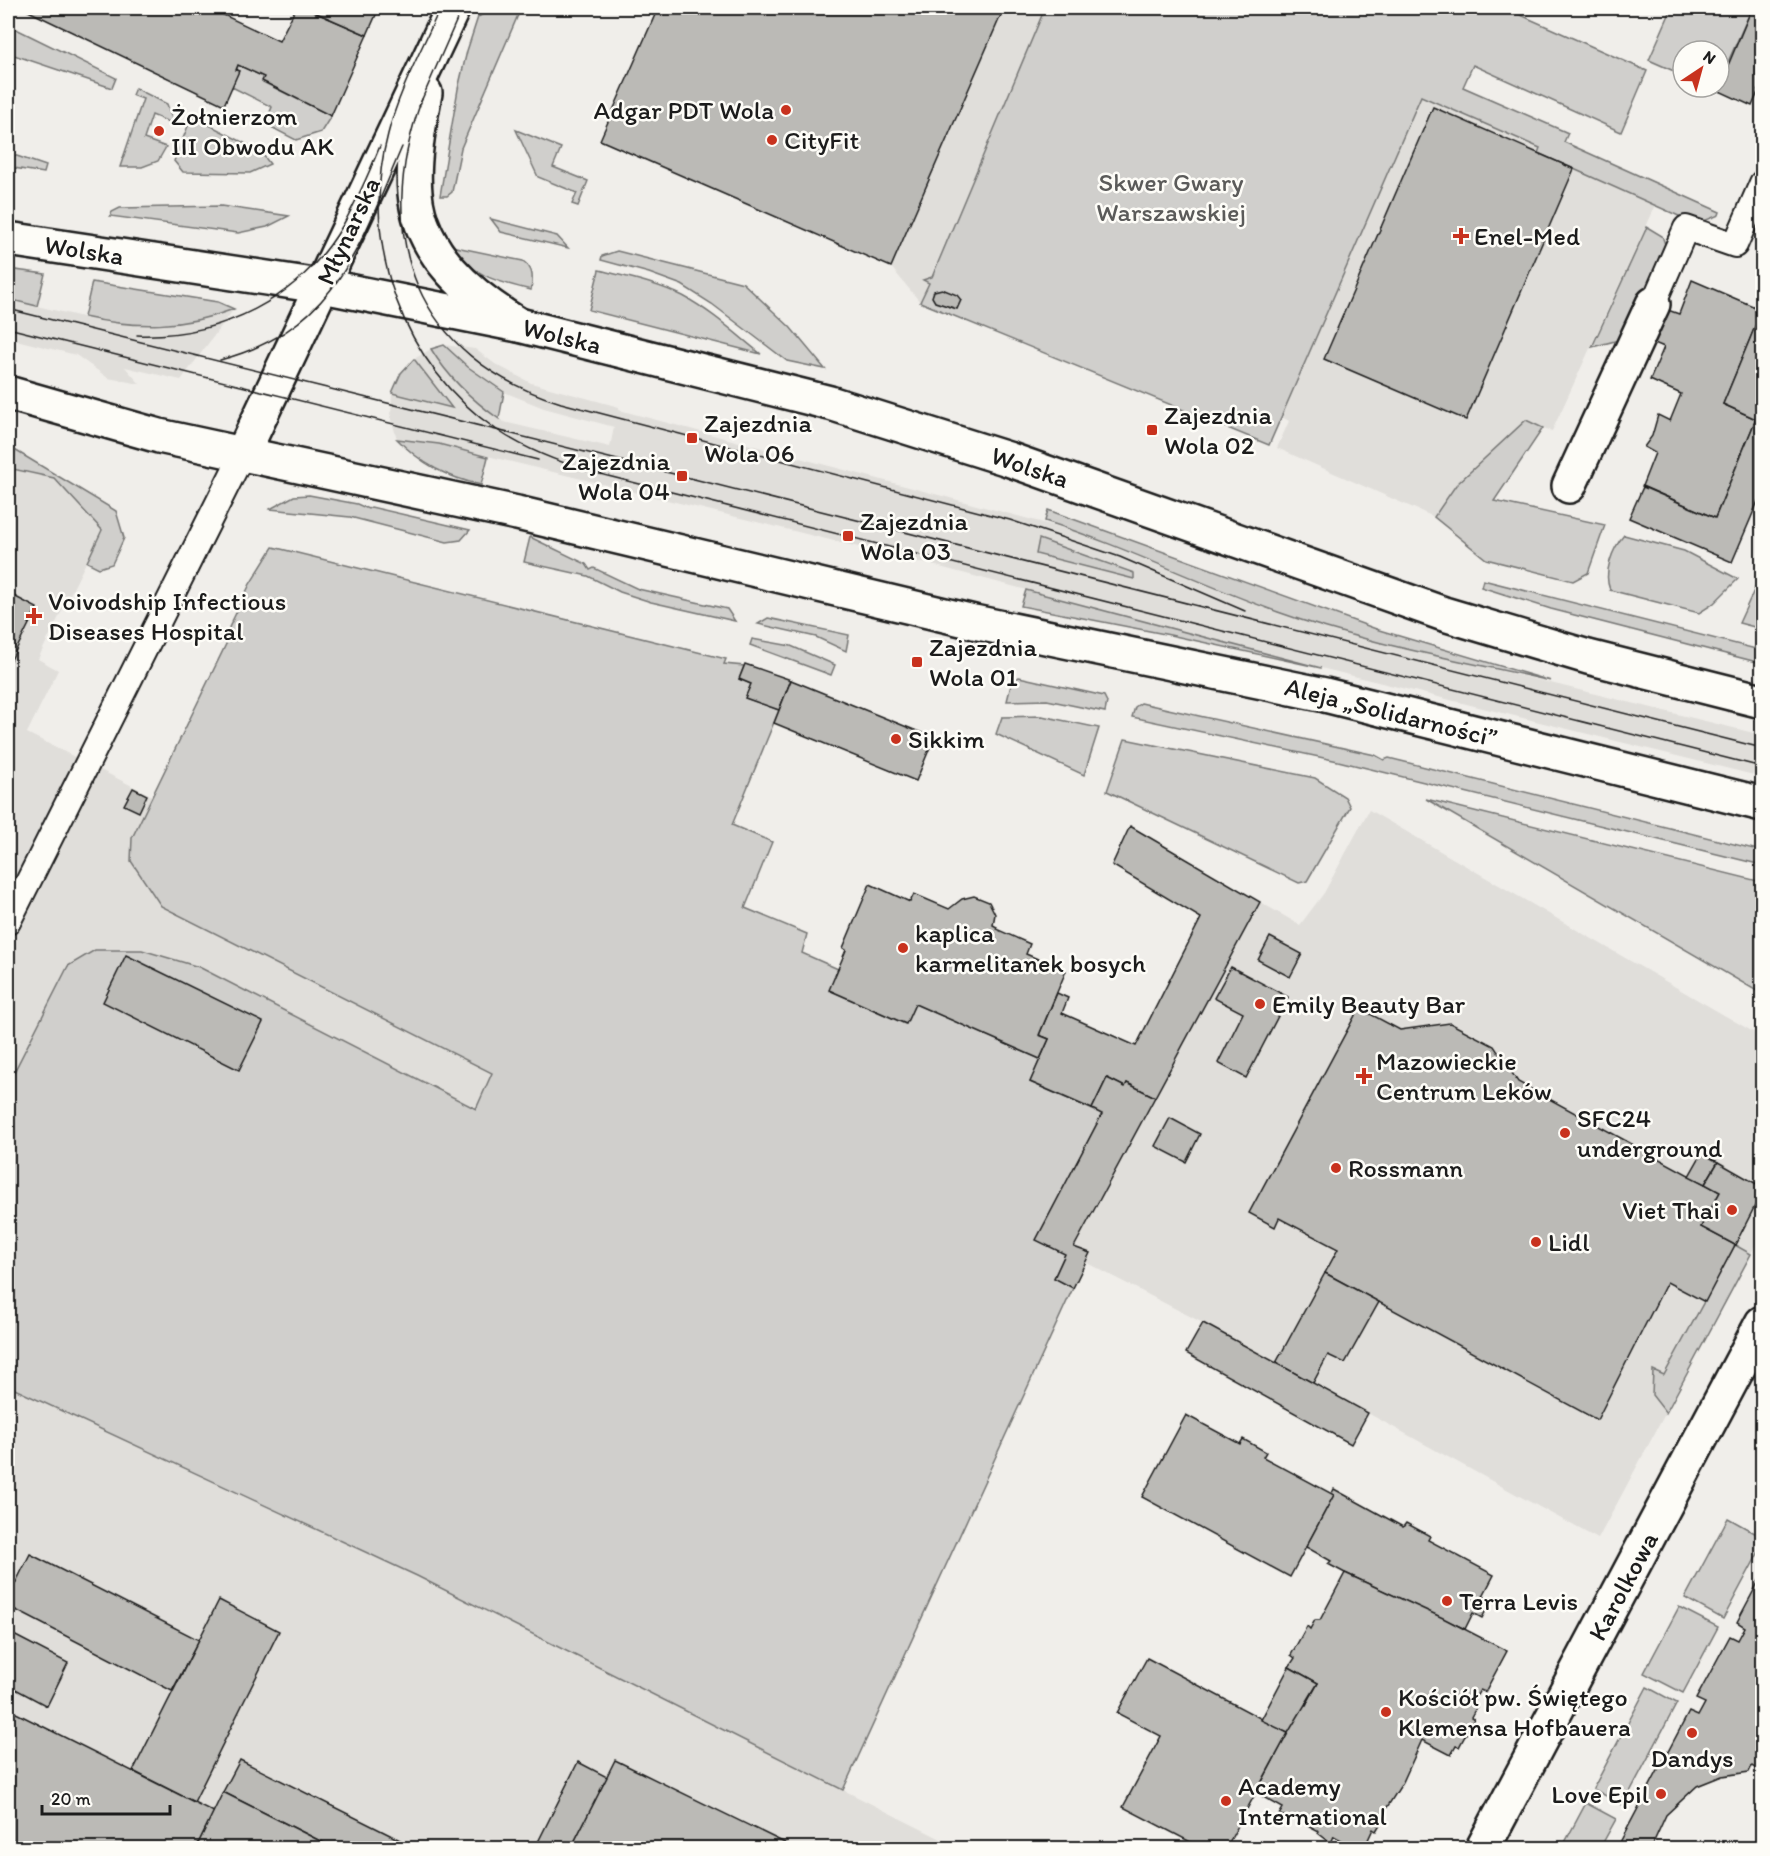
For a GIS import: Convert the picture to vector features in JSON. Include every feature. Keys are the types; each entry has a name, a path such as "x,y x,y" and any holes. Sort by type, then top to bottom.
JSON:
{"main road":[{"name":"Młynarska","path":"242,454 433,56 453,8"},
{"path":"433,56 424,95 415,173 415,194 420,215 441,258 454,276 471,294 519,325"},
{"name":"Wolska","path":"8,239 322,287 519,325 830,403 945,438 1444,614 1588,657 1762,701"},
{"path":"1569,486 1653,304"},
{"path":"8,393 159,436 242,454"},
{"name":"Aleja „Solidarności”","path":"242,454 517,513 1017,630 1325,695 1762,804"},
{"name":"Karolkowa","path":"1482,1848 1762,1323"}],"lane":[{"path":"1653,304 1686,228 1735,245 1762,183"},
{"path":"8,922 242,454"}],"shaded area":[{"name":"Adgar PDT Wola","path":"658,8 1046,8 920,302 891,267 600,140"},
{"path":"1421,96 1540,148 1539,153 1656,205 1552,431 1543,428 1493,502 1451,493 1434,517 1277,448 1289,421 1282,417"},
{"path":"8,299 103,322 141,326 184,323 234,309 181,380 125,367 140,384 108,378 76,355 8,338"},
{"path":"444,345 475,349 495,364 531,383 619,407 619,410 1078,532 1236,597 1323,627 1762,735 1762,777 1321,668 936,566 439,444 397,439 391,418 392,393 451,407 414,359 431,349 471,398 504,422 610,447 614,427 544,408 504,392 468,367"},
{"path":"8,468 54,478 102,530 38,659 58,670 27,733 152,796 132,838 161,906 493,1072 476,1109 199,967 8,1084"},
{"path":"1369,810 1762,1037 1762,1233 1598,1539 1203,1323 1085,1262 1089,1253 1074,1247 1260,902 1300,925 1324,893"},
{"path":"8,1386 417,1576 959,1848 8,1848"}],"green space":[{"path":"493,8 521,8 461,148 452,192 447,196 440,196 458,89 467,51 478,17"},
{"name":"Skwer Gwary Warszawskiej","path":"1045,8 1505,8 1647,71 1621,132 1473,65 1463,87 1568,133 1564,142 1720,212 1719,215 1704,221 1681,217 1538,153 1540,148 1421,96 1269,445 920,302 929,283 923,280 932,277"},
{"path":"1672,8 1752,8 1731,55 1731,39 1671,39 1671,70 1649,60"},
{"path":"8,25 116,78 112,88 8,53"},
{"path":"238,65 264,77 263,82 331,116 321,132 296,140 265,124 272,107 232,87"},
{"path":"135,88 167,104 174,124 152,115 144,139 166,147 158,161 142,167 120,167 143,99 132,95"},
{"path":"192,116 260,151 270,164 250,173 183,172 174,161"},
{"path":"516,130 561,148 553,167 588,181 578,206 572,204 577,193 538,177"},
{"path":"8,153 46,166 44,173 8,167"},
{"path":"221,206 289,216 267,227 238,233 110,216 112,212 120,208"},
{"path":"491,219 557,236 568,248 501,232"},
{"path":"1647,227 1662,236 1665,244 1626,338 1592,347"},
{"path":"451,246 523,261 532,274 531,290 486,276 469,265"},
{"path":"617,251 743,283 790,327 825,369 787,361 712,304 682,285 601,260 602,256"},
{"path":"8,269 45,274 37,306 8,299"},
{"path":"599,270 652,284 683,296 713,316 761,354 589,310"},
{"path":"92,282 218,302 234,309 197,320 160,325 103,321 84,317"},
{"path":"444,345 468,367 504,392 499,419 461,387 431,349"},
{"path":"414,359 452,408 392,393 401,373"},
{"path":"1526,420 1543,428 1494,501 1605,525 1588,573 1573,581 1486,559 1434,517 1456,485"},
{"path":"397,439 439,444 488,457 481,485 436,469 416,456"},
{"path":"8,446 116,511 124,538 112,564 99,568 87,562 102,530 54,478 8,468"},
{"path":"309,495 470,530 461,540 447,542 350,517 270,509 294,496"},
{"path":"1048,510 1379,630 1551,681 1379,642 1278,612 1104,542 1045,521"},
{"path":"1624,535 1684,551 1738,579 1713,604 1699,613 1610,590 1608,569 1610,561"},
{"path":"530,537 586,564 590,570 594,568 638,589 727,609 735,621 651,602 620,592 588,576 524,562"},
{"path":"1039,539 1134,573 1134,579 1036,554"},
{"path":"273,547 726,659 724,664 744,666 739,679 751,684 746,698 779,710 732,825 772,842 745,908 807,934 802,953 838,969 830,990 905,1024 915,1004 1040,1059 1030,1082 1102,1114 1037,1240 1065,1254 1054,1278 1073,1288 843,1790 417,1576 8,1386 8,1084 68,966 95,950 142,950 199,967 476,1109 492,1073 161,906 131,861 132,838 227,642 223,640 250,584"},
{"path":"1762,573 1762,629 1739,623"},
{"path":"1483,580 1760,650 1757,662 1551,609 1481,587"},
{"path":"1026,590 1321,668 1021,606"},
{"path":"768,618 849,635 846,651 816,637 758,624"},
{"path":"752,639 791,646 835,665 831,675 750,645"},
{"path":"1019,677 1104,696 1107,702 1105,712 1047,700 1007,701 1012,681"},
{"path":"1141,703 1375,755 1384,760 1389,758 1762,851 1762,865 1338,761 1132,717 1135,707"},
{"path":"1042,716 1099,728 1084,775 996,734 1002,717"},
{"path":"1125,739 1315,778 1345,797 1350,807 1307,881 1299,883 1107,791"},
{"path":"1426,799 1762,882 1762,994"},
{"path":"1735,1245 1751,1254 1666,1413 1652,1395 1653,1370 1664,1375"},
{"path":"1728,1518 1762,1537 1762,1546 1723,1619 1685,1598"},
{"path":"1679,1607 1718,1627 1683,1693 1644,1673"},
{"path":"1647,1687 1677,1703 1623,1805 1593,1789"},
{"path":"1586,1803 1616,1819 1600,1848 1562,1848"}],"building":[{"path":"22,8 209,8 279,41 296,8 305,8 367,35 331,116 262,81 264,77 238,65 236,70 239,71 224,105"},
{"path":"305,8 379,8 367,35"},
{"name":"Adgar PDT Wola","path":"658,8 1004,8 891,267 600,140"},
{"path":"1752,8 1762,8 1762,83 1752,106 1731,96 1731,58"},
{"name":"Enel-Med","path":"1433,107 1574,169 1466,420 1324,359"},
{"path":"1692,280 1762,310 1723,404 1756,419 1715,518 1642,486 1655,453 1644,447 1652,436 1658,415 1670,421 1681,394 1650,380 1664,347 1652,342 1664,320 1665,309 1679,314"},
{"path":"942,289 957,295 961,300 957,309 935,302 932,297 934,291"},
{"path":"1761,312 1762,405 1756,419 1723,404"},
{"path":"1756,419 1762,422 1762,492 1732,562 1629,518 1643,487 1715,518"},
{"path":"8,593 37,608 8,666"},
{"path":"745,664 791,680 779,710 745,698 751,684 739,679"},
{"path":"791,680 934,738 916,781 774,723"},
{"path":"133,788 147,795 139,812 124,805"},
{"path":"1130,826 1260,902 1155,1097 1127,1083 1125,1087 1107,1078 1092,1109 1030,1082 1049,1039 1039,1035 1057,993 1068,998 1062,1013 1136,1046 1201,918 1112,865"},
{"path":"870,884 910,902 914,894 949,909 962,899 974,896 989,902 995,914 993,925 997,927 996,929 1030,944 1026,954 1066,971 1039,1035 1049,1039 1040,1059 915,1004 906,1024 829,990 846,950 843,948"},
{"path":"1270,937 1302,954 1290,977 1258,960"},
{"path":"126,955 263,1022 239,1070 103,1002"},
{"path":"1231,967 1288,997 1246,1078 1218,1063 1243,1013 1214,998"},
{"path":"1359,1008 1400,1030 1450,1023 1494,1046 1518,1082 1720,1192 1701,1227 1735,1245 1705,1302 1667,1282 1597,1420 1325,1273 1338,1249 1279,1218 1275,1227 1249,1213"},
{"path":"1107,1078 1125,1087 1127,1083 1155,1097 1074,1247 1090,1253 1073,1288 1054,1278 1065,1254 1036,1240 1102,1114 1092,1109"},
{"path":"1170,1118 1200,1134 1186,1162 1155,1146"},
{"path":"1702,1153 1718,1162 1705,1184 1689,1176"},
{"name":"Viet Thai","path":"1718,1162 1762,1187 1762,1192 1735,1245 1701,1227 1720,1192 1705,1184"},
{"path":"1325,1273 1379,1302 1345,1363 1328,1355 1313,1383 1276,1363"},
{"path":"1203,1323 1368,1413 1351,1444 1186,1353"},
{"path":"1186,1415 1240,1444 1243,1439 1266,1452 1263,1457 1334,1495 1290,1577 1142,1497"},
{"path":"1334,1489 1403,1527 1406,1523 1430,1536 1428,1540 1494,1575 1483,1596 1491,1601 1482,1618 1473,1613 1465,1629 1345,1573 1328,1564 1331,1561 1306,1547 1334,1495 1332,1493"},
{"path":"30,1554 199,1640 172,1691 8,1606 8,1598"},
{"name":"Kościół pw. Świętego Klemensa Hofbauera","path":"1345,1573 1443,1618 1507,1651 1485,1692 1480,1690 1472,1704 1477,1706 1471,1717 1474,1719 1459,1747 1456,1746 1451,1755 1422,1740 1403,1782 1379,1820 1382,1821 1376,1831 1373,1829 1367,1842 1370,1844 1367,1848 1356,1848 1334,1836 1331,1843 1318,1833 1319,1831 1296,1819 1279,1815 1283,1808 1256,1793 1303,1704 1306,1705 1318,1683 1289,1667 1295,1658 1291,1655 1307,1626 1310,1629 1315,1620 1320,1620"},
{"path":"1760,1579 1762,1580 1762,1772 1752,1766 1749,1772 1722,1776 1697,1786 1666,1815 1651,1848 1617,1848 1689,1712 1698,1716 1705,1703 1696,1699 1730,1636 1738,1640 1745,1627 1737,1622"},
{"path":"219,1600 279,1631 194,1802 133,1771"},
{"path":"8,1632 68,1663 47,1706 8,1685"},
{"path":"1147,1658 1288,1733 1226,1848 1202,1848 1123,1807 1161,1736 1117,1713"},
{"path":"1289,1667 1318,1683 1288,1733 1261,1720"},
{"path":"8,1709 214,1812 196,1848 8,1848"},
{"path":"240,1760 416,1848 334,1848 223,1792"},
{"path":"615,1760 795,1848 571,1848"},
{"path":"578,1762 607,1777 571,1848 535,1848"},
{"path":"223,1792 334,1848 196,1848"}],"tram line":[{"path":"440,8 405,86 388,134 380,175 379,217 385,259 396,299 413,337 436,372 464,403 497,430 519,444 592,472 1762,767"},
{"path":"419,106 462,8"},
{"path":"422,99 407,150 402,199 405,244 418,286 440,324 471,356 511,383 561,403 1010,520 1120,557 1245,611"},
{"path":"137,335 168,334 228,321 255,309 281,293 304,274 325,251 343,225 380,146"},
{"path":"220,360 259,346 291,328 317,305 338,279 356,250 402,147"},
{"path":"8,309 1762,748"},
{"path":"8,328 538,460"}],"place":[{"name":"Adgar PDT Wola","path":"786,110"},
{"name":"Żołnierzom III Obwodu AK","path":"159,131"},
{"name":"CityFit","path":"772,140"},
{"name":"Enel-Med","path":"1461,236"},
{"name":"Zajezdnia Wola 02","path":"1152,430"},
{"name":"Zajezdnia Wola 06","path":"692,438"},
{"name":"Zajezdnia Wola 04","path":"682,476"},
{"name":"Zajezdnia Wola 03","path":"848,536"},
{"name":"Voivodship Infectious Diseases Hospital","path":"34,616"},
{"name":"Zajezdnia Wola 01","path":"917,662"},
{"name":"Sikkim","path":"896,739"},
{"name":"kaplica karmelitanek bosych","path":"903,948"},
{"name":"Emily Beauty Bar","path":"1260,1004"},
{"name":"Mazowieckie Centrum Leków","path":"1364,1076"},
{"name":"SFC24 underground","path":"1565,1133"},
{"name":"Rossmann","path":"1336,1168"},
{"name":"Viet Thai","path":"1732,1210"},
{"name":"Lidl","path":"1536,1242"},
{"name":"Terra Levis","path":"1447,1601"},
{"name":"Kościół pw. Świętego Klemensa Hofbauera","path":"1386,1712"},
{"name":"Dandys","path":"1692,1733"},
{"name":"Love Epil","path":"1661,1794"},
{"name":"Academy International","path":"1226,1801"}]}
